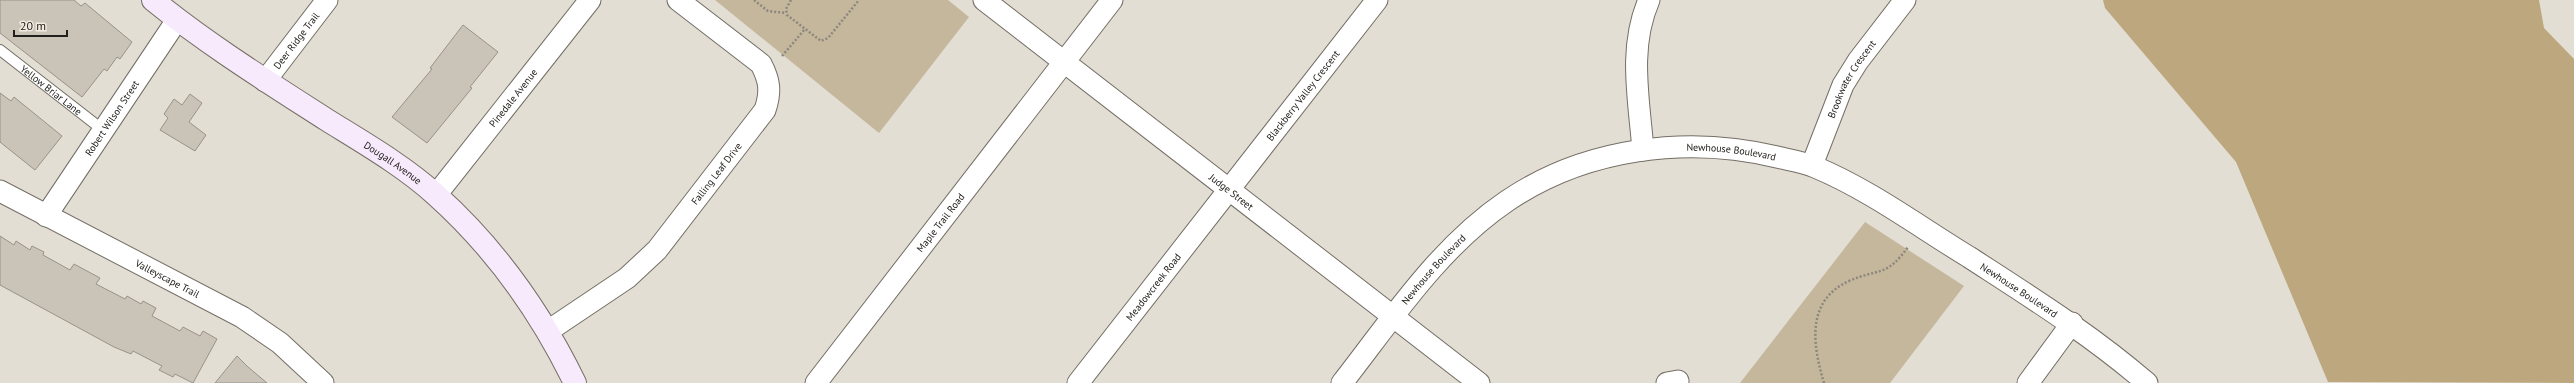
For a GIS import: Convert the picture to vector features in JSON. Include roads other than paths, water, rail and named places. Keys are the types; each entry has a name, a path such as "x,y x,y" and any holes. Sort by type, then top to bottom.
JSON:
{"street":[{"name":"Dougall Avenue","path":"153,0 177,20 265,81 364,144 436,195 506,269 548,331 575,383"},
{"name":"Deer Ridge Trail","path":"265,81 327,0"},
{"name":"Pinedale Avenue","path":"436,195 590,0"},
{"name":"Falling Leaf Drive","path":"548,331 642,266 657,250 765,110 770,94 769,79 761,64 678,0"},
{"name":"Judge Street","path":"984,0 1479,383"},
{"path":"1064,62 1112,0"},
{"name":"Blackberry Valley Crescent","path":"1228,189 1377,0"},
{"path":"1643,150 1636,52 1639,30 1649,0"},
{"name":"Brookwater Crescent","path":"1812,165 1843,86 1858,61 1905,0"},
{"name":"Robert Wilson Street","path":"46,216 177,20"},
{"name":"Maple Trail Road","path":"816,383 1064,62"},
{"name":"Newhouse Boulevard","path":"1342,383 1394,316 1450,248 1509,200 1571,169 1623,153 1643,150 1699,147 1739,149 1812,165 1868,193 2072,323 2106,348 2146,383"},
{"name":"Meadowcreek Road","path":"1078,383 1228,189"},
{"name":"Valleyscape Trail","path":"0,191 242,317 280,343 323,383"},
{"path":"2028,383 2072,323"}],"lane":[{"name":"Yellow Briar Lane","path":"0,50 103,130"}]}
